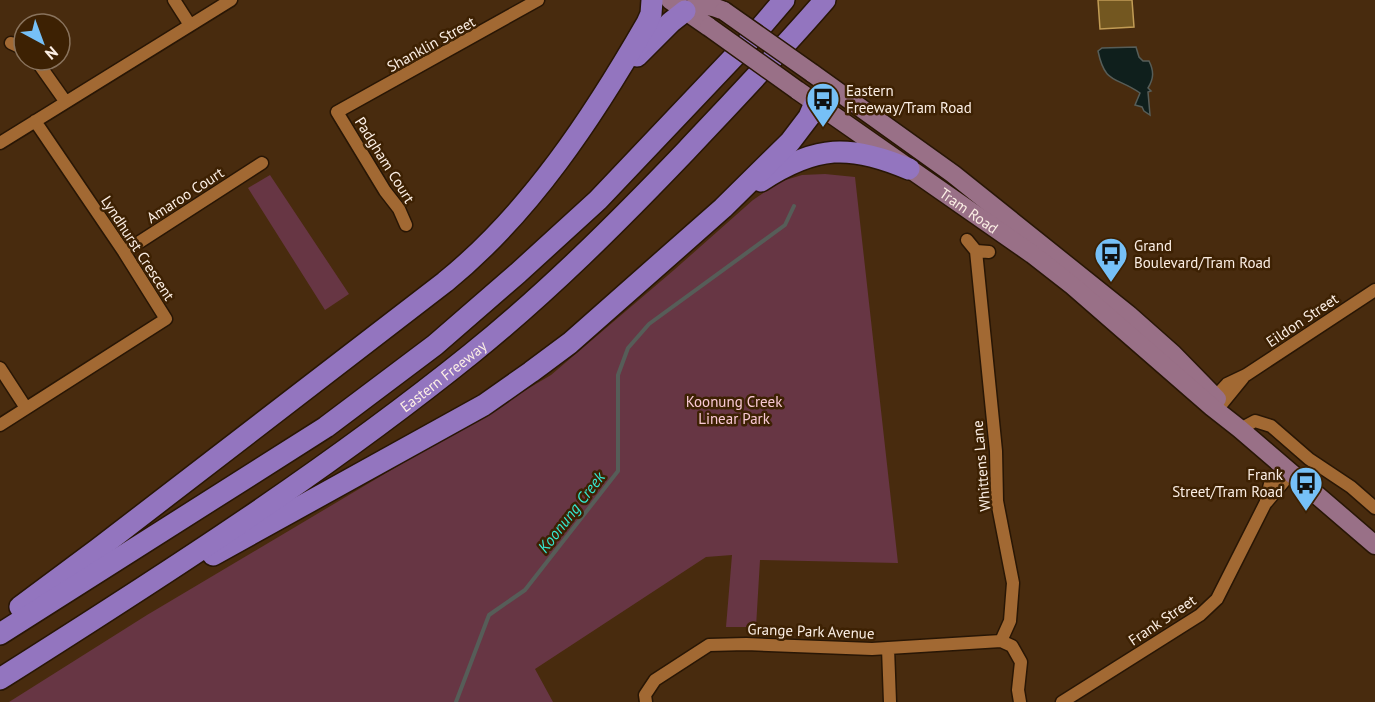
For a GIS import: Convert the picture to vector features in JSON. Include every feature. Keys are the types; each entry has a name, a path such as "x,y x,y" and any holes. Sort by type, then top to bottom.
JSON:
{"highway":[{"path":"0,621 98,549 464,267 518,213 616,78 651,15 652,0"},
{"name":"Eastern Freeway","path":"0,634 326,427 435,345 598,200 748,42 784,0"},
{"name":"Eastern Freeway","path":"0,679 140,591 348,448 471,354 570,268 624,215 774,58 825,0"},
{"path":"616,78 671,22 678,5"},
{"path":"140,591 210,557 484,405 570,343 723,208 790,142 809,117 815,103"},
{"path":"723,208 772,174 820,153 851,151 882,158 909,169"}],"main road":[{"path":"678,5 716,7 717,5"},
{"name":"Tram Road","path":"678,5 1032,254 1073,286 1173,354 1240,429 1375,545"},
{"name":"Tram Road","path":"717,5 953,174 1131,324"},
{"path":"812,73 815,103"}],"street":[{"path":"174,0 190,25"},
{"path":"0,143 231,0"},
{"name":"Shanklin Street","path":"337,112 538,0"},
{"path":"44,72 65,101"},
{"name":"Padgham Court","path":"337,112 385,191 399,208 406,225"},
{"name":"Lyndhurst Crescent","path":"0,425 166,319 124,252 35,121"},
{"name":"Amaroo Court","path":"124,252 262,163"},
{"name":"Whittens Lane","path":"968,240 982,252 996,451 997,501 1013,583 1010,621 1000,641"},
{"name":"Eildon Street","path":"1216,403 1227,384 1246,375 1375,290"},
{"path":"0,368 26,408"},
{"path":"1240,429 1255,421 1271,426 1309,459 1351,487 1375,508"},
{"name":"Frank Street","path":"1062,702 1200,615 1217,599 1265,504 1270,484 1287,470"},
{"path":"1000,641 1012,646 1021,662 1018,690 1020,702"},
{"name":"Grange Park Avenue","path":"646,702 645,695 655,680 710,645 888,648 1000,641"},
{"path":"888,648 890,702"}],"green space":[{"name":"Koonung Creek Linear Park","path":"825,174 855,177 898,563 760,560 756,627 726,627 732,555 706,557 535,669 553,702 9,702 147,615 551,375 753,200 779,182 802,175"},
{"path":"270,175 349,294 325,310 248,188"}],"shaded area":[{"path":"1136,47 1139,57 1143,61 1149,61 1152,68 1153,74 1148,88 1151,91 1148,92 1150,115 1142,107 1135,105 1140,93 1108,75 1098,51 1102,48"}],"building":[{"path":"1098,0 1132,0 1134,27 1100,29"}],"waterway":[{"name":"Koonung Creek","path":"456,702 489,615 525,590 618,471 618,375 628,348 649,324 785,225 794,206"}],"place":[{"name":"Eastern Freeway/Tram Road","path":"823,128"},
{"name":"Grand Boulevard/Tram Road","path":"1111,283"},
{"name":"Frank Street/Tram Road","path":"1306,512"}]}
